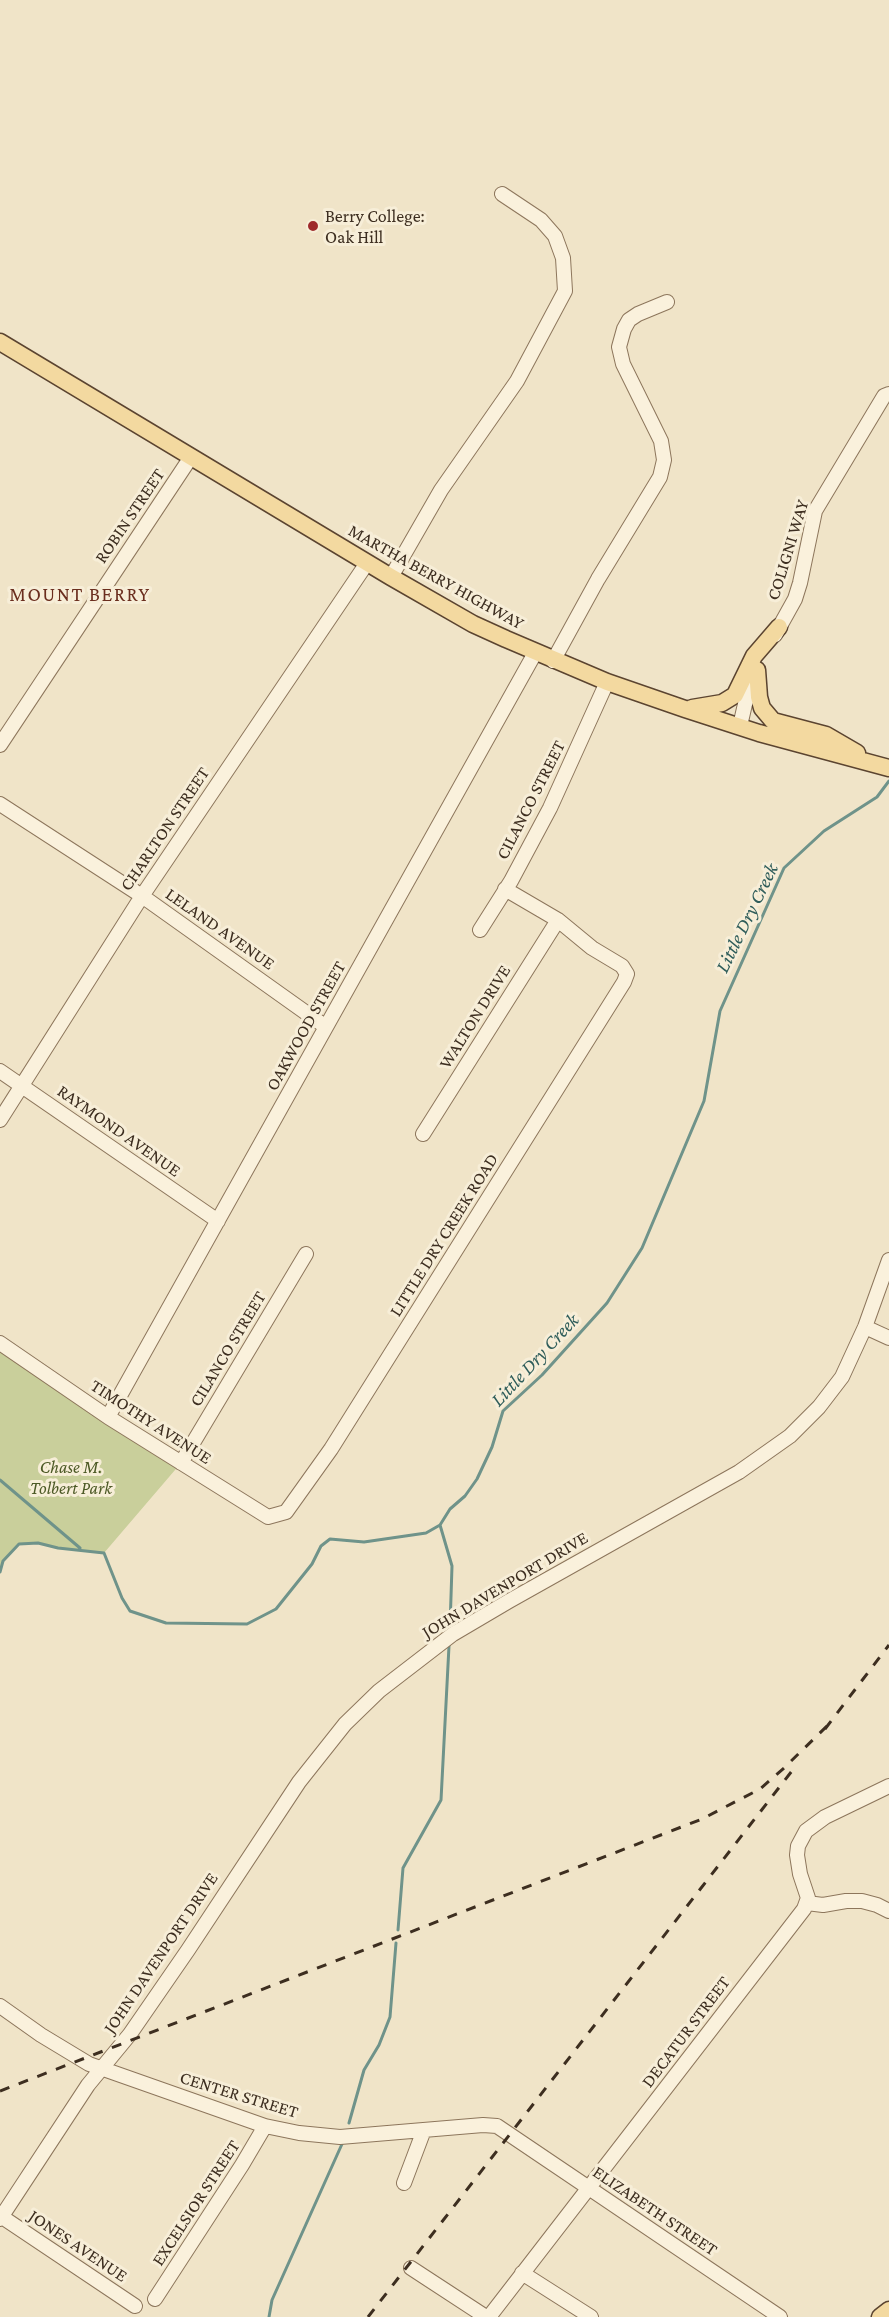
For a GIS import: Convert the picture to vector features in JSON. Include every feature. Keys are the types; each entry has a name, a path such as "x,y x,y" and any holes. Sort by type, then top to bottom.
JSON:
{"main road":[{"name":"MARTHA BERRY HIGHWAY","path":"0,342 473,624 535,653 608,682 740,726 846,752"},
{"path":"685,708 722,703 735,695 754,656 779,627"},
{"path":"758,670 759,697 762,708 773,721 826,735 846,752 885,767"},
{"path":"880,2317 889,2310"}],"street":[{"path":"391,577 441,490 518,381 566,291 563,258 555,236 541,220 502,194"},
{"path":"554,661 598,579 660,477 664,460 661,441 623,364 619,347 624,328 629,320 667,302"},
{"name":"COLIGNI WAY","path":"740,726 745,704 758,670 795,599 815,511 884,396 889,394"},
{"name":"ROBIN STREET","path":"0,745 191,457"},
{"name":"CHARLTON STREET","path":"0,1120 142,896 367,562"},
{"name":"OAKWOOD STREET","path":"108,1417 535,653"},
{"name":"CILANCO STREET","path":"480,930 550,808 608,682"},
{"name":"LELAND AVENUE","path":"0,804 142,896 326,1027"},
{"path":"505,889 558,920"},
{"name":"LITTLE DRY CREEK ROAD","path":"286,1512 331,1449 618,992 627,974 622,966 592,948 558,920"},
{"name":"WALTON DRIVE","path":"423,1134 558,920"},
{"name":"RAYMOND AVENUE","path":"0,1071 218,1221"},
{"name":"CILANCO STREET","path":"181,1463 306,1254"},
{"name":"JOHN DAVENPORT DRIVE","path":"1,2218 88,2085 130,2034 309,1768 345,1724 372,1697 453,1634 509,1600 740,1472 775,1448 806,1421 842,1377 865,1327 889,1260"},
{"path":"865,1327 889,1338"},
{"name":"TIMOTHY AVENUE","path":"0,1343 108,1417 268,1517 286,1512"},
{"path":"889,1786 825,1817 806,1831 798,1846 797,1855 800,1874 808,1898 807,1904 823,1905 862,1901 889,1911"},
{"name":"DECATUR STREET","path":"487,2317 807,1904"},
{"name":"CENTER STREET","path":"0,2006 41,2035 89,2064 265,2126 299,2133 340,2137 491,2125 509,2135"},
{"name":"EXCELSIOR STREET","path":"155,2299 265,2126"},
{"path":"404,2182 424,2130"},
{"name":"ELIZABETH STREET","path":"509,2135 780,2317"},
{"name":"JONES AVENUE","path":"1,2218 135,2306"},
{"path":"411,2268 487,2317"},
{"path":"522,2273 591,2317"}],"green space":[{"name":"Chase M. Tolbert Park","path":"0,1343 181,1463 104,1553 58,1548 38,1543 19,1544 3,1561 0,1572"}],"waterway":[{"name":"Little Dry Creek","path":"0,1572 3,1561 19,1544 38,1543 58,1548 104,1553 122,1598 130,1611 166,1623 247,1624 276,1609 312,1564 321,1546 330,1539 364,1542 426,1533 440,1525 450,1509 465,1496 477,1479 492,1447 503,1411 542,1375 607,1303 642,1248 704,1101 720,1011 784,868 824,831 877,797 889,781"},
{"name":"Little Dry Creek","path":"0,1480 80,1548"},
{"path":"440,1525 452,1566 450,1627"},
{"path":"398,1930 403,1868 441,1800 449,1646"},
{"path":"349,2123 364,2070 379,2045 390,2017 396,1943"},
{"path":"269,2317 272,2300 342,2144"}],"railway":[{"path":"825,1729 889,1645"},
{"path":"0,2091 702,1819 760,1789 829,1724"},
{"path":"368,2317 795,1767"}],"place":[{"name":"Berry College: Oak Hill","path":"313,226"}],"district":[{"name":"MOUNT BERRY","path":"80,595"}]}
